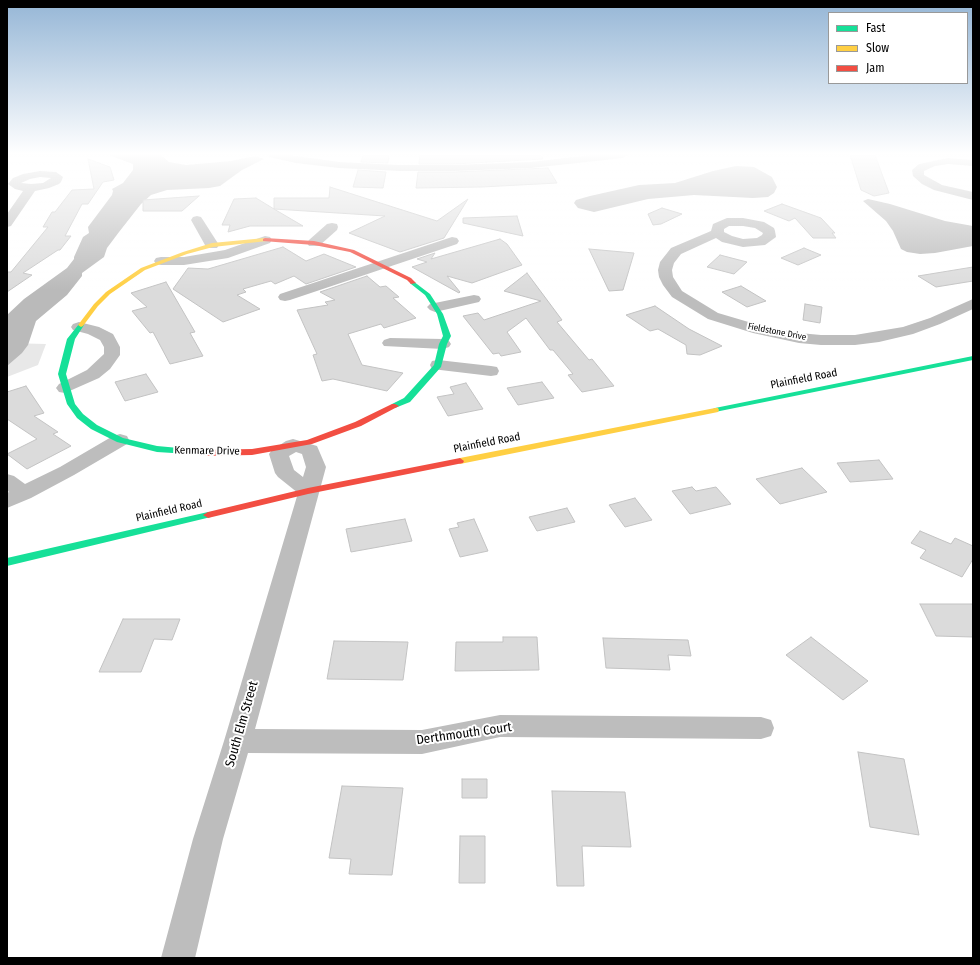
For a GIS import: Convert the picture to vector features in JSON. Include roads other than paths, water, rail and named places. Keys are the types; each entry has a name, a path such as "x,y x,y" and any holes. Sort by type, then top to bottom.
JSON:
{"street":[{"path":"7,223 23,200"},
{"path":"197,220 212,246"},
{"path":"314,243 332,227"},
{"name":"Fieldstone Drive","path":"717,233 672,254 665,266 666,277 678,294 712,316 754,329 821,340 879,338 907,331 935,321 973,303"},
{"name":"Kenmare Drive","path":"161,262 206,258 228,254 265,240"},
{"name":"Kenmare Drive","path":"265,240 314,243 352,252 410,279 427,294 440,314 447,336 443,344 438,365 407,400 358,424 309,442 252,452 192,452 157,449 120,440 94,427 80,416 71,404 65,388 62,374 66,354 71,339 79,327 96,305 108,293 143,269 161,262 212,246 265,240"},
{"path":"285,297 452,241"},
{"path":"435,307 474,299"},
{"path":"65,388 93,374 104,365 112,355 112,347 107,337 93,330 79,327"},
{"path":"390,343 443,344"},
{"name":"Plainfield Road","path":"7,562 308,491 973,358"},
{"path":"438,365 491,371"},
{"path":"7,480 15,497 66,471 120,440"},
{"path":"293,445 310,450 316,467 308,491 285,473 279,454 293,445"},
{"name":"South Elm Street","path":"178,958 208,839 238,741 308,491"},
{"name":"Derthmouth Court","path":"238,741 422,742 500,726 761,728"}]}
